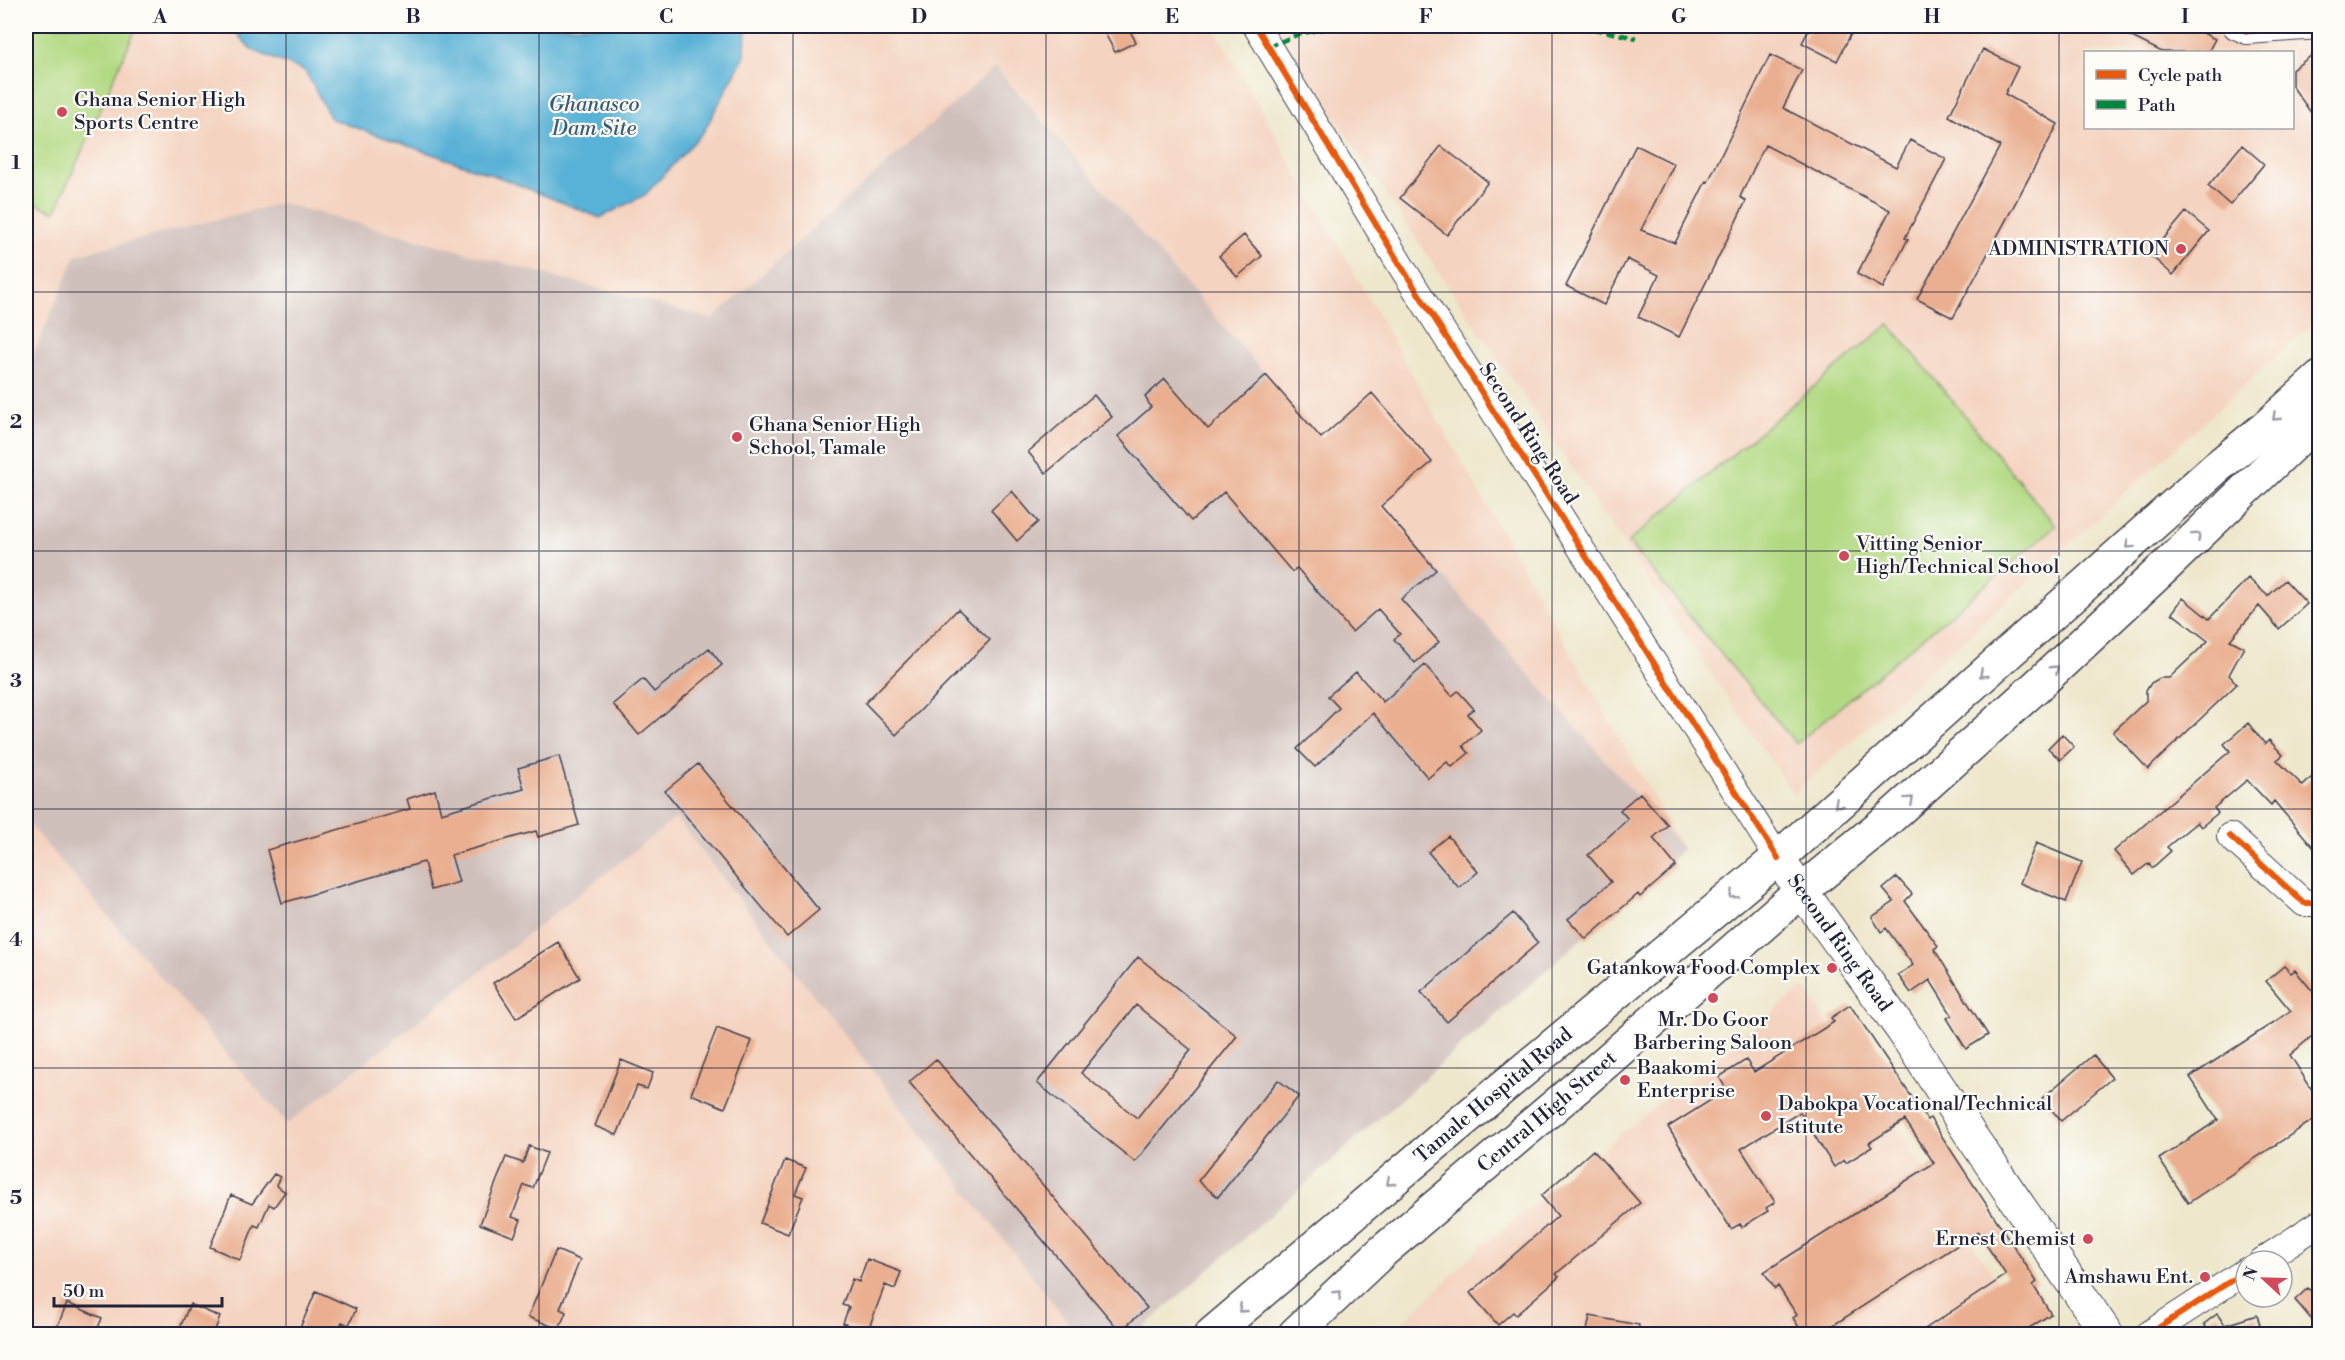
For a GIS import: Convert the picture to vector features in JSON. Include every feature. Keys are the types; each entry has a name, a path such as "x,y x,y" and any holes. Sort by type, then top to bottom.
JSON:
{"highway":[{"name":"Tamale Hospital Road","path":"1212,1335 1453,1129 1778,858 2217,466 2266,427 2319,378"},
{"name":"Central High Street","path":"1295,1335 1383,1251 1582,1082 1801,891 1884,823 2039,684 2319,418"}],"main road":[{"name":"Second Ring Road","path":"1778,858 1902,1030 2107,1335"}],"street":[{"name":"Second Ring Road","path":"1256,26 1401,266 1778,858"},
{"path":"2236,26 2247,31 2319,26"},
{"path":"2230,836 2304,903 2319,903"},
{"path":"2280,1249 2319,1223"},
{"path":"2149,1335 2234,1279"}],"shaded area":[{"name":"Ghana Senior High School, Tamale","path":"26,26 1213,26 1683,849 1136,1334 26,1334"},
{"name":"Vitting Senior High/Technical School","path":"1276,26 2319,26 2319,318 1793,794 1305,75"},
{"name":"Ghana Senior High School, Tamale","path":"995,67 1683,849 1136,1334 1077,1334 676,818 287,1124 26,821 26,372 76,255 282,203 712,319"},
{"name":"Dabokpa Vocational/Technical Istitute","path":"1804,987 2032,1334 1391,1334 1483,1245"}],"green space":[{"name":"Ghana Senior High Sports Centre","path":"26,26 137,26 55,212 26,199"},
{"path":"1889,324 2056,526 1796,744 1628,542"}],"water":[{"name":"Ghanasco Dam Site","path":"230,26 746,26 745,55 704,131 645,195 600,218 504,179 331,119 305,71 252,50"}],"building":[{"path":"1101,26 1127,26 1136,42 1115,52"},
{"path":"1811,26 1855,26 1837,61 1802,43"},
{"path":"2110,26 2189,26 2215,39 2209,51 2160,51"},
{"path":"1983,49 2018,67 2005,94 2058,124 1953,318 1917,299 2000,146 1949,116"},
{"path":"2319,50 2319,124 2294,89 2294,69"},
{"path":"1770,55 1802,70 1783,108 1896,167 1910,140 1946,159 1905,238 1908,239 1883,288 1857,274 1890,210 1765,145 1740,197 1746,201 1679,337 1638,317 1659,275 1627,259 1604,305 1566,286 1636,145 1674,164 1641,230 1675,243 1706,181 1708,182"},
{"path":"2242,145 2264,164 2230,205 2208,186"},
{"path":"1441,146 1488,182 1447,235 1400,198"},
{"path":"2186,212 2209,231 2173,275 2150,255"},
{"path":"1244,235 1262,256 1237,277 1219,256"},
{"path":"1266,375 1321,438 1372,393 1432,462 1381,506 1436,570 1401,599 1439,642 1415,663 1394,639 1400,634 1378,609 1352,632 1297,568 1292,572 1224,492 1191,521 1118,436 1151,407 1145,397 1165,379 1208,429"},
{"path":"1094,395 1112,417 1046,473 1028,452"},
{"path":"1012,491 1038,522 1017,541 991,510"},
{"path":"2248,578 2267,597 2285,580 2307,604 2279,629 2259,606 2230,640 2244,647 2229,675 2237,684 2148,769 2113,732 2146,701 2146,691 2151,683 2160,678 2169,678 2208,641 2172,613 2183,598 2209,619"},
{"path":"958,609 990,640 896,735 865,703"},
{"path":"709,648 722,665 639,735 613,704 643,679 654,692"},
{"path":"1425,665 1452,696 1458,691 1474,709 1468,714 1481,730 1463,746 1469,753 1452,767 1447,762 1428,778 1373,713 1315,767 1297,749 1339,708 1328,696 1356,672 1383,702"},
{"path":"2248,723 2265,744 2269,740 2283,755 2277,760 2303,786 2319,770 2319,854 2274,801 2271,805 2247,780 2214,808 2218,813 2201,827 2197,822 2167,847 2171,851 2152,868 2149,863 2134,875 2114,851 2230,751 2224,744"},
{"path":"2062,734 2074,747 2060,760 2048,748"},
{"path":"559,756 579,825 538,837 536,831 451,855 459,882 431,890 424,862 282,903 267,850 410,809 407,799 435,790 441,813 524,789 518,768"},
{"path":"698,764 819,910 787,937 665,791"},
{"path":"1640,793 1668,825 1653,838 1676,866 1640,897 1638,894 1586,939 1568,919 1611,882 1588,855 1628,819 1620,810"},
{"path":"1448,836 1478,872 1459,888 1428,852"},
{"path":"2036,843 2082,862 2066,902 2020,883"},
{"path":"1897,877 1912,894 1905,901 1938,946 1934,949 1988,1035 1966,1049 1947,1018 1952,1015 1930,980 1911,993 1898,975 1913,965 1886,928 1881,932 1872,917 1894,902 1883,889"},
{"path":"1513,913 1538,943 1447,1022 1421,992"},
{"path":"558,942 580,978 516,1018 493,983"},
{"path":"1138,957 1237,1036 1135,1162 1037,1083","holes":["1136,1005 1191,1050 1137,1118 1081,1073"]},
{"path":"2284,966 2291,973 2295,970 2319,999 2319,1030 2290,1055 2319,1101 2319,1116 2188,1203 2159,1159 2218,1120 2190,1077 2291,1011 2266,981"},
{"path":"1850,1005 1927,1120 1930,1118 2037,1282 2033,1285 2051,1314 2018,1335 1916,1335 2006,1275 1978,1232 1818,1335 1804,1335 1793,1318 1797,1315 1778,1286 1775,1289 1764,1272 1934,1163 1905,1120 1869,1143 1872,1147 1846,1163 1844,1160 1834,1167 1800,1112 1741,1149 1775,1202 1766,1208 1768,1211 1742,1227 1740,1224 1731,1229 1668,1127 1727,1090 1719,1077 1746,1060 1754,1072 1834,1022 1831,1018"},
{"path":"717,1028 752,1041 725,1108 691,1094"},
{"path":"2093,1055 2112,1078 2061,1121 2042,1098"},
{"path":"936,1059 1147,1308 1120,1331 909,1082"},
{"path":"621,1060 653,1073 647,1089 637,1086 617,1135 595,1126"},
{"path":"1278,1080 1299,1096 1218,1197 1198,1181"},
{"path":"529,1146 547,1153 533,1188 524,1185 512,1217 521,1220 514,1237 480,1224 506,1157 523,1163"},
{"path":"1593,1150 1640,1203 1556,1274 1559,1277 1516,1315 1513,1312 1498,1325 1470,1293 1558,1216 1541,1196"},
{"path":"785,1160 806,1168 795,1194 803,1197 788,1234 760,1223"},
{"path":"274,1174 280,1177 276,1185 285,1192 274,1207 269,1204 259,1227 254,1225 240,1260 210,1247 231,1195 252,1204"},
{"path":"556,1250 580,1260 560,1309 566,1312 559,1329 528,1317"},
{"path":"867,1259 901,1272 895,1289 885,1285 867,1333 843,1323 849,1307 842,1305 852,1279 859,1282"},
{"path":"2308,1288 2319,1301 2319,1328 2295,1300"},
{"path":"316,1291 356,1309 349,1325 342,1322 336,1335 297,1335"},
{"path":"67,1303 102,1318 95,1335 54,1335"},
{"path":"190,1304 220,1317 213,1335 177,1335"},
{"path":"2217,1314 2225,1325 2257,1315 2263,1335 2208,1335 2204,1324"},
{"path":"1590,1316 1639,1325 1638,1335 1586,1335"}],"marked path":[{"path":"1268,47 1299,34 1337,26"},
{"path":"1580,26 1636,38"}],"cycle path":[{"path":"1256,26 1401,266 1778,858"},
{"path":"2236,26 2247,31 2320,26"},
{"path":"2230,836 2304,903 2320,903"},
{"path":"2149,1334 2234,1279"}],"place":[{"name":"Ghana Senior High Sports Centre","path":"62,112"},
{"name":"ADMINISTRATION","path":"2181,249"},
{"name":"Ghana Senior High School, Tamale","path":"737,437"},
{"name":"Vitting Senior High/Technical School","path":"1844,556"},
{"name":"Gatankowa Food Complex","path":"1832,968"},
{"name":"Mr. Do Goor Barbering Saloon","path":"1713,998"},
{"name":"Baakomi Enterprise","path":"1625,1080"},
{"name":"Dabokpa Vocational/Technical Istitute","path":"1766,1116"},
{"name":"Ernest Chemist","path":"2088,1239"},
{"name":"Amshawu Ent.","path":"2205,1277"}]}
